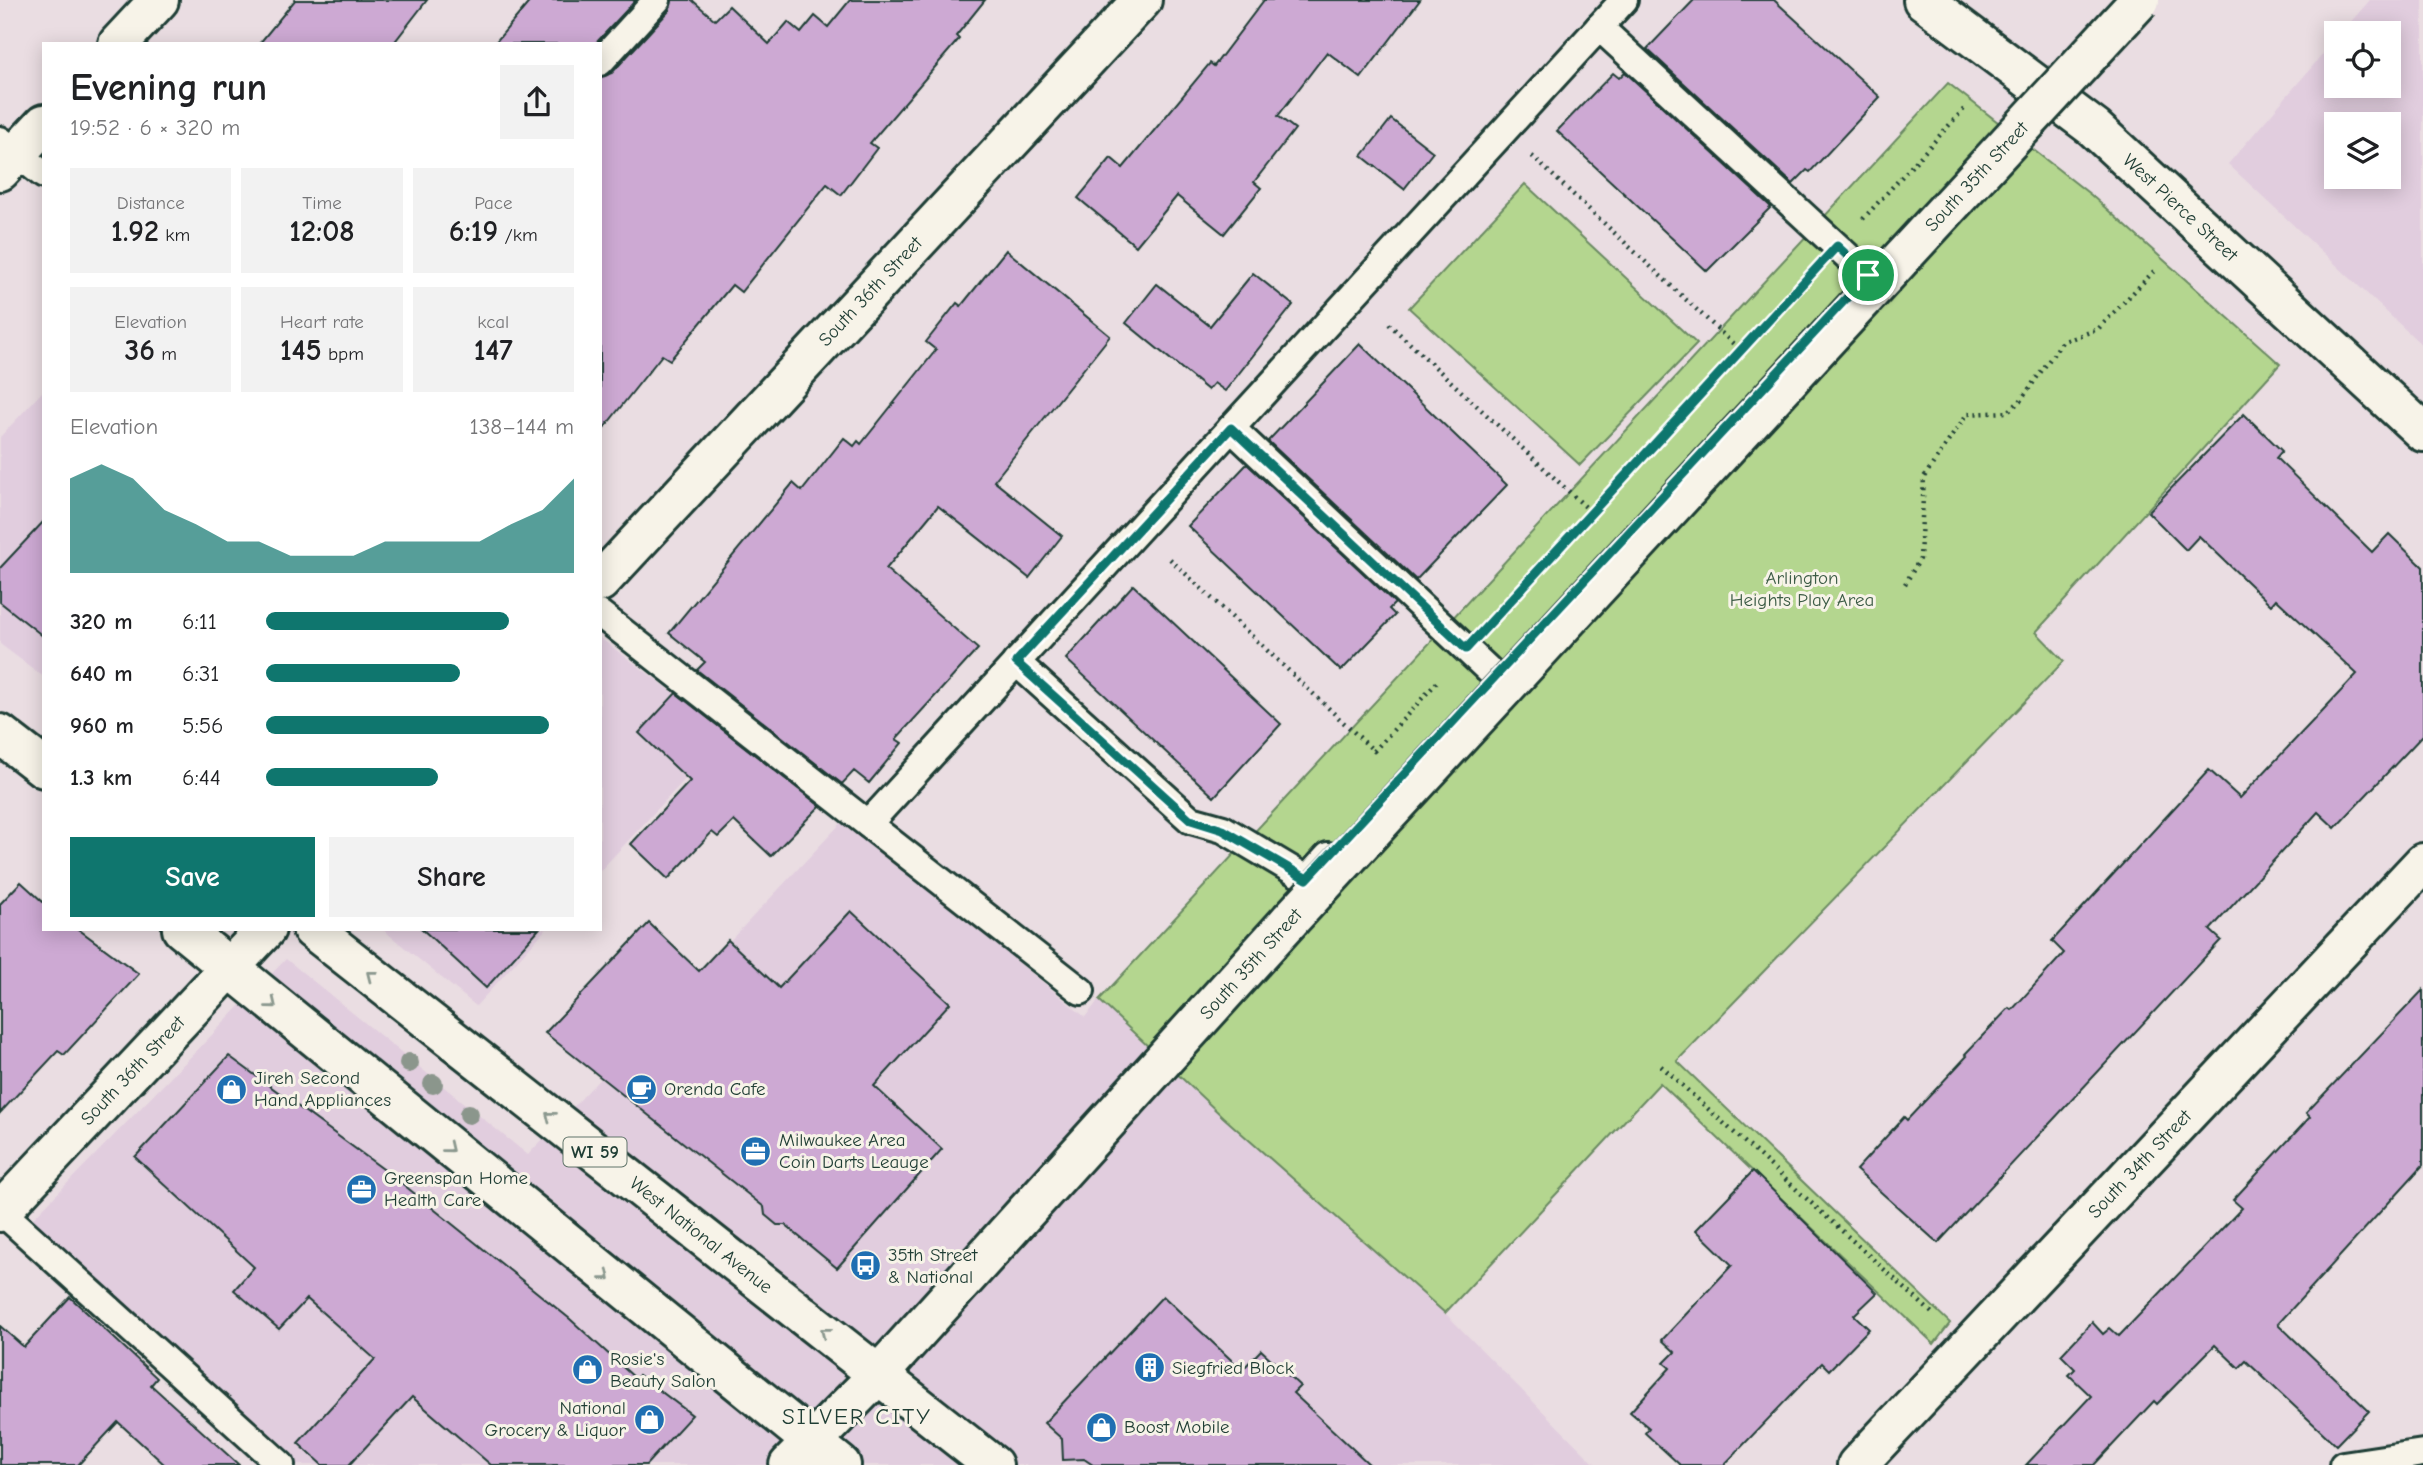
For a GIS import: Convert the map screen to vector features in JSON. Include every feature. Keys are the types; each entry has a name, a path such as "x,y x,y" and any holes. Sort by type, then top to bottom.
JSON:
{"main road":[{"path":"120,42 159,0"},
{"name":"South 36th Street","path":"602,580 1142,0"},
{"name":"West Pierce Street","path":"1923,0 2094,128 2423,432"},
{"name":"South 35th Street","path":"814,1457 878,1374 1290,920 2140,0"},
{"path":"15,160 42,126"},
{"path":"0,734 42,766"},
{"name":"South 34th Street","path":"1857,1465 2423,863"},
{"path":"184,931 814,1457"},
{"name":"South 36th Street","path":"0,1211 264,931"},
{"name":"West National Avenue","path":"315,931 993,1465"}],"lane":[{"path":"602,60 657,0"},
{"path":"868,824 1624,0"},
{"path":"1016,662 1191,820 1223,830 1307,879 2122,0"},
{"path":"1599,27 1868,275"},
{"path":"1231,428 1495,676"},
{"path":"602,616 1082,991"},
{"path":"0,1211 265,1460"},
{"path":"2343,1465 2423,1453"}],"path":[{"path":"1170,559 1374,751 1964,108"},
{"path":"1534,159 1741,351"},
{"path":"1905,584 1920,559 1924,477 1967,414 2008,412 2021,400 2062,342 2098,329 2156,269"},
{"path":"1390,324 1592,513"},
{"path":"1661,1066 1932,1313"}],"shaded area":[{"path":"2370,0 2423,0 2423,346 2228,164 2324,53 2324,98 2401,98 2401,21 2352,21"},
{"path":"42,392 42,676 0,644 0,437"},
{"path":"602,639 728,733 602,869"},
{"path":"844,820 1085,1017 1099,1000 1223,1117 1445,1313 1596,1465 258,1465 14,1238 286,959 528,1155"},
{"path":"384,931 544,931 476,1006"}],"green space":[{"name":"Arlington Heights Play Area","path":"1948,83 2091,195 2280,364 2036,632 2064,661 1677,1061 1950,1323 1934,1344 1660,1083 1445,1313 1223,1117 1099,1000"},
{"path":"1525,184 1697,344 1580,465 1409,308"}],"building":[{"path":"295,0 427,0 395,42 261,42"},
{"path":"531,0 636,0 597,42 496,42"},
{"path":"672,0 692,0 715,20 729,6 769,44 788,22 801,33 815,16 828,27 850,0 985,0 956,36 959,39 870,143 877,148 841,195 827,184 741,292 732,285 670,360 662,355 602,430 602,76 612,73 669,11"},
{"path":"1264,0 1420,0 1361,78 1327,52 1278,116 1295,129 1254,182 1261,188 1224,234 1177,196 1136,246 1078,198 1111,158 1123,168 1210,63 1214,66"},
{"path":"1694,0 1774,0 1880,97 1810,172 1807,170 1793,184 1647,49"},
{"path":"1625,72 1771,207 1707,271 1557,131 1613,73 1619,78"},
{"path":"1391,119 1433,152 1404,189 1362,156"},
{"path":"1006,250 1110,336 994,481 1062,536 1029,578 938,506 886,569 978,649 896,739 902,743 869,783 854,771 842,784 697,670 705,662 669,633 793,483 802,491 844,438 854,446 858,441 861,444 936,350 926,342 957,303 961,306"},
{"path":"1253,273 1293,305 1225,391 1214,383 1208,390 1126,323 1157,284 1210,326"},
{"path":"1360,344 1507,485 1416,580 1268,441"},
{"path":"2244,414 2282,451 2276,458 2372,552 2389,534 2423,567 2423,735 2335,828 2318,812 2210,930 2221,940 1938,1243 1856,1170 1904,1117 1907,1120 1967,1056 1965,1054 2009,1008 2012,1010 2064,953 2052,941 2209,770 2240,798 2357,674 2276,599 2271,605 2199,536 2186,550 2148,512"},
{"path":"1247,464 1395,603 1389,609 1395,615 1341,671 1188,526"},
{"path":"42,523 42,635 0,602 0,568"},
{"path":"1133,585 1281,724 1214,797 1066,659"},
{"path":"676,693 820,806 771,856 734,821 718,837 712,832 668,879 631,844 690,781 639,733"},
{"path":"21,882 42,901 42,931 81,931 139,974 64,1055 58,1051 0,1113 0,904"},
{"path":"851,911 950,1003 874,1086 942,1149 837,1268 785,1225 777,1225 765,1215 764,1207 545,1033 649,923 699,971 728,940 779,988"},
{"path":"424,931 537,931 486,988"},
{"path":"2423,990 2423,1165 2278,1324 2369,1411 2336,1445 2246,1361 2239,1368 2215,1345 2157,1404 2154,1401 2094,1465 2026,1465 2091,1396 2069,1375 2075,1369 2061,1355 2092,1322 2103,1334 2110,1328 2119,1336 2242,1208 2233,1200 2310,1117 2306,1113"},
{"path":"229,1056 394,1177 570,1319 636,1379 639,1375 692,1415 646,1465 491,1465 412,1397 349,1465 322,1465 298,1443 375,1359 307,1299 279,1329 234,1290 254,1267 135,1157"},
{"path":"1753,1171 1877,1293 1854,1315 1869,1329 1829,1370 1822,1363 1724,1465 1680,1465 1645,1433 1649,1428 1630,1412 1670,1368 1664,1363 1675,1352 1662,1340 1732,1265 1696,1230"},
{"name":"Siegfried Block","path":"1163,1296 1242,1370 1261,1350 1300,1386 1293,1393 1370,1465 1093,1465 1084,1459 1063,1460 1062,1439 1044,1423"},
{"path":"70,1297 157,1378 151,1385 239,1465 165,1465 118,1422 78,1465 0,1465 0,1326 24,1347"}],"place":[{"name":"Jireh Second Hand Appliances","path":"231,1089"},
{"name":"Orenda Cafe","path":"641,1089"},
{"name":"Milwaukee Area Coin Darts Leauge","path":"756,1151"},
{"name":"Greenspan Home Health Care","path":"361,1189"},
{"name":"35th Street & National","path":"865,1266"},
{"name":"Siegfried Block","path":"1149,1368"},
{"name":"Rosie's Beauty Salon","path":"587,1370"},
{"name":"National Grocery & Liquor","path":"649,1419"},
{"name":"Boost Mobile","path":"1101,1427"}],"district":[{"name":"SILVER CITY","path":"857,1416"}],"route":[{"path":"1837,246 1868,275 1307,879 1223,830 1191,820 1016,662 1231,428 1466,649 1837,246"}]}
